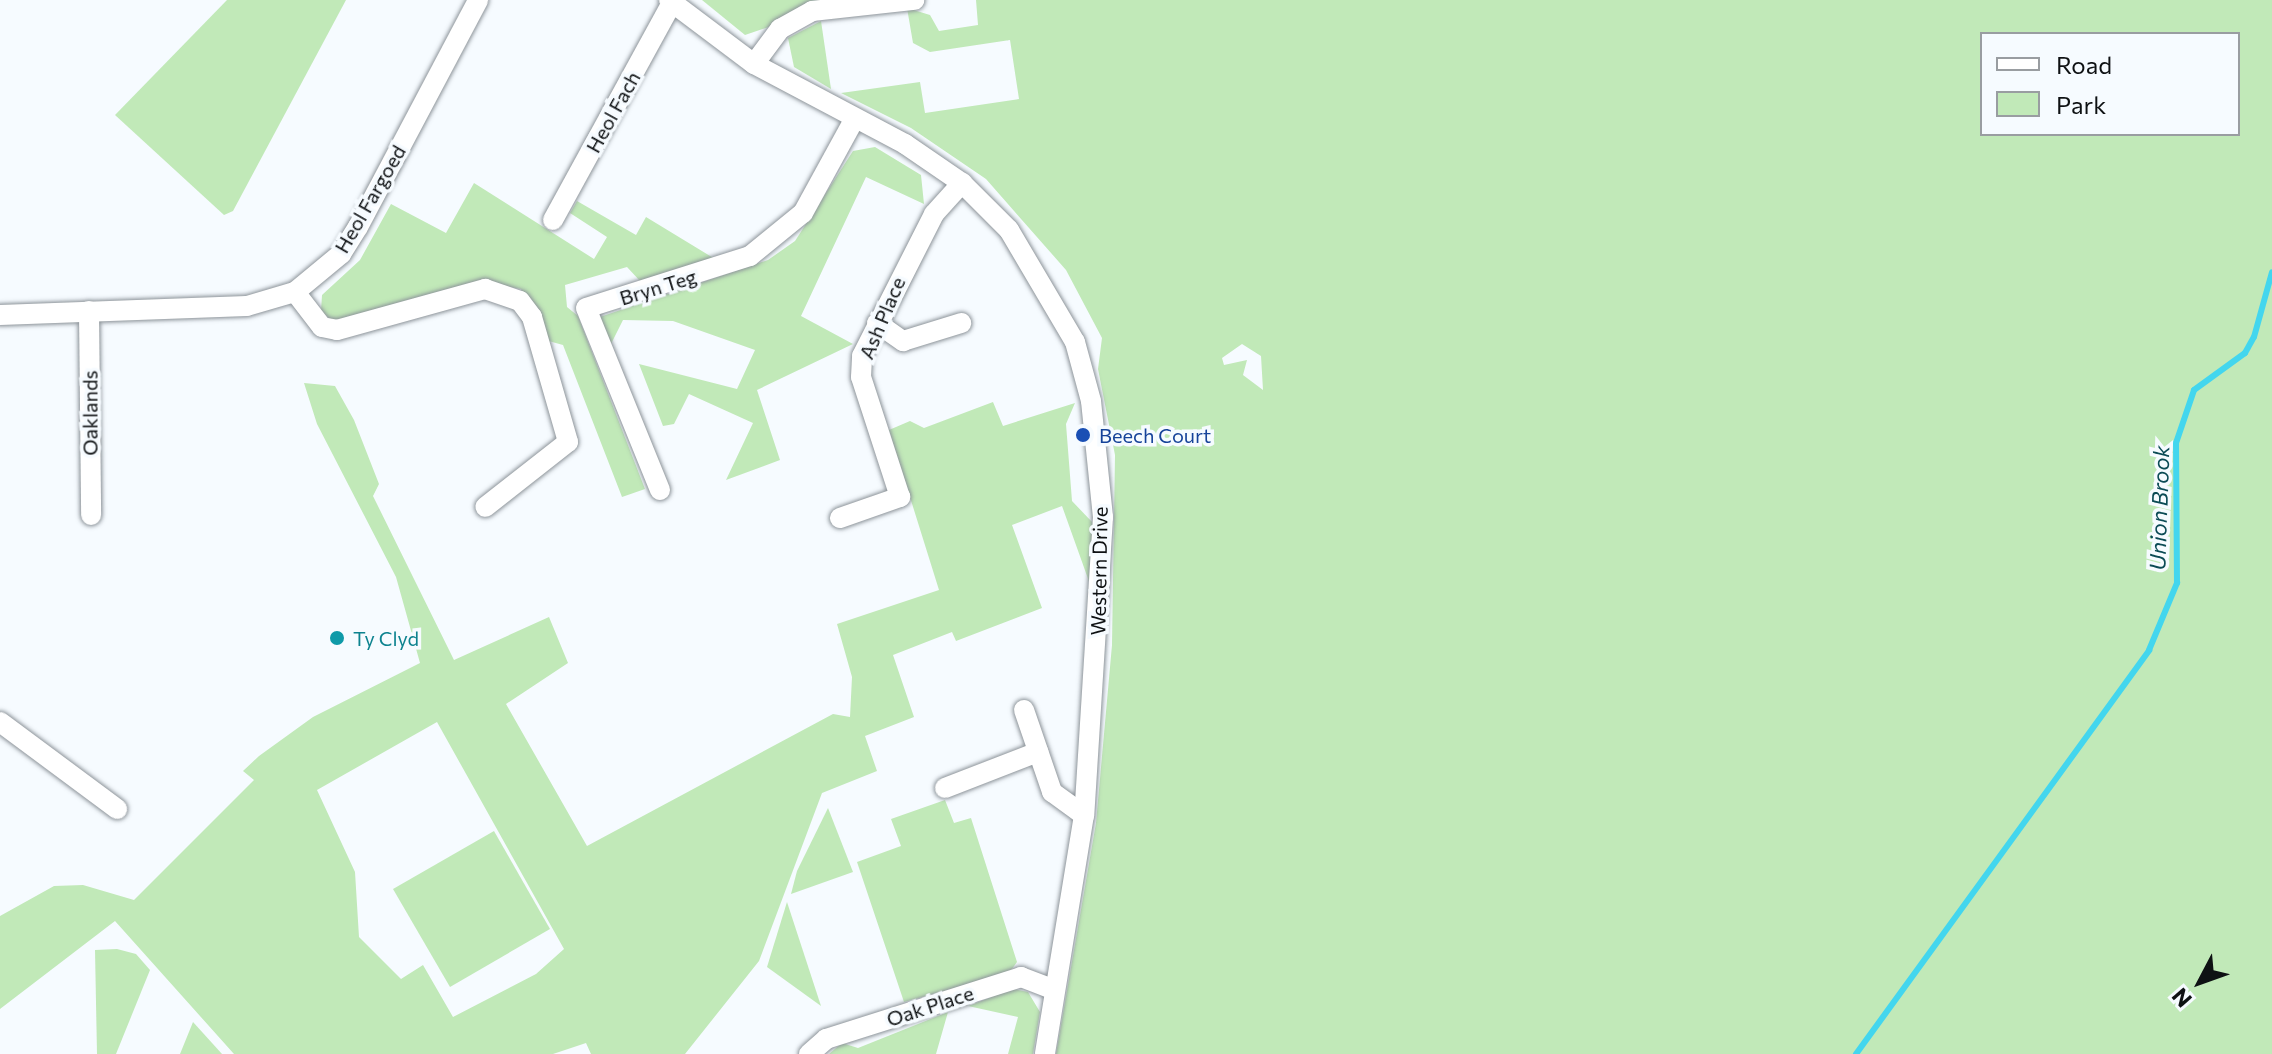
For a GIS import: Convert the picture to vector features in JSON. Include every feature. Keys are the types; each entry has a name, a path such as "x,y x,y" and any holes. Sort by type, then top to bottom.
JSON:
{"street":[{"name":"Heol Fargoed","path":"0,315 247,306 295,292 341,254 358,227 478,0"},
{"path":"754,64 780,29 812,11 914,0"},
{"name":"Western Drive","path":"671,2 754,64 962,183 1009,230 1051,295 1075,342 1091,401 1103,517 1084,815 1045,1054"},
{"name":"Heol Fach","path":"553,220 671,2"},
{"name":"Bryn Teg","path":"660,490 586,308 750,256 803,213 854,120"},
{"name":"Ash Place","path":"840,518 900,497 861,377 877,323 934,214 962,183"},
{"path":"295,292 322,327 337,330 485,289 520,301 532,317 568,442 485,507"},
{"name":"Oaklands","path":"89,311 91,515"},
{"path":"877,323 903,341 961,323"},
{"path":"1024,710 1052,792 1084,815"},
{"path":"0,722 117,809"},
{"path":"945,788 1038,752"},
{"name":"Oak Place","path":"809,1054 826,1039 1021,977 1055,990"}],"green space":[{"path":"227,0 346,0 233,211 224,215 115,115"},
{"path":"702,0 849,0 745,35"},
{"path":"976,0 2272,0 2272,1054 1056,1054 1096,823 1112,645 1115,455 1098,369 1102,338 1066,270 986,179 911,128 841,93 920,82 925,113 1019,99 1010,40 930,52 913,43 907,8 930,15 939,31 978,25","holes":["1242,344 1261,356 1263,390 1243,375 1247,360 1224,365 1222,358"]},
{"path":"821,21 831,89 794,67 788,38"},
{"path":"875,147 921,175 924,204 866,177 801,316 853,344 757,390 780,460 726,480 753,423 689,394 674,424 663,426 639,364 737,389 755,350 673,321 623,320 609,348 597,318 768,260 795,241 853,151"},
{"path":"474,183 594,259 607,237 570,213 577,201 636,235 646,217 720,262 640,281 627,267 565,285 567,307 578,316 645,489 622,497 563,345 545,340 521,289 493,284 337,325 321,311 322,295 360,260 391,204 446,233"},
{"path":"304,383 335,386 354,420 379,484 373,496 454,660 549,617 568,663 506,704 587,846 833,714 850,717 852,677 837,624 939,590 889,430 910,421 924,428 993,402 1003,426 1075,403 1066,424 1072,501 1093,523 1091,587 1062,506 1012,525 1042,608 956,641 952,632 893,655 914,717 865,736 877,771 822,793 759,961 685,1054 591,1054 586,1043 553,1054 234,1054 115,921 0,1009 0,916 54,886 83,885 134,900 254,780 243,771 259,756 313,717 420,663 396,577 317,424","holes":["437,722 564,949 536,974 453,1017 423,965 401,979 359,937 355,872 317,790"]},
{"path":"945,800 954,823 971,818 1017,962 1009,973 904,1002 857,862 901,846 891,819"},
{"path":"828,808 853,872 791,894 797,871"},
{"path":"494,831 550,929 450,987 393,889"},
{"path":"787,902 821,1006 767,967"},
{"path":"117,949 136,954 150,970 116,1054 97,1054 95,950"},
{"path":"1013,989 1028,992 1040,1012 1033,1054 1008,1054 1018,1017 968,1006"},
{"path":"948,1012 936,1054 829,1054 842,1043 858,1048"},
{"path":"193,1022 222,1054 180,1054"}],"waterway":[{"name":"Union Brook","path":"1856,1054 2149,650 2177,583 2176,443 2194,390 2245,353 2254,337 2272,272"}],"place":[{"name":"Beech Court","path":"1083,435"},
{"name":"Ty Clyd","path":"337,638"}]}
